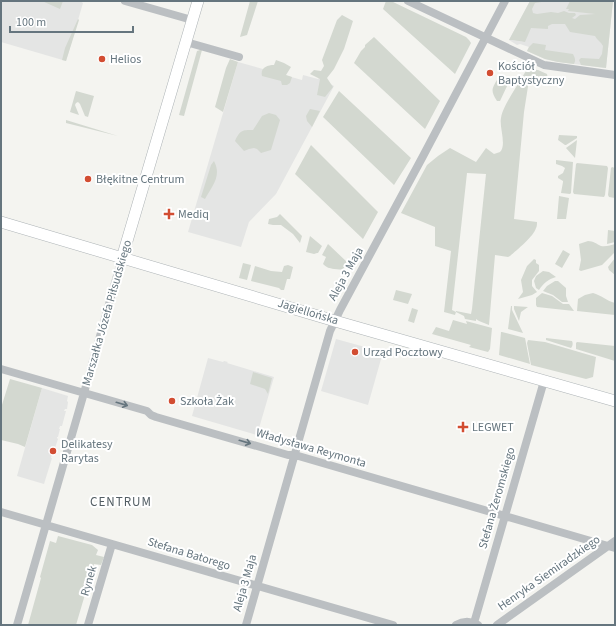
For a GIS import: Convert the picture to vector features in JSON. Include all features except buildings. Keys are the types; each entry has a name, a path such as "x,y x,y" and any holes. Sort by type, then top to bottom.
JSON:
{"street":[{"path":"125,1 192,20"},
{"name":"Marszałka Józefa Piłsudskiego","path":"17,625 122,258 198,1"},
{"path":"408,1 544,65 615,75"},
{"name":"Aleja 3 Maja","path":"246,625 330,331 505,1"},
{"path":"186,42 239,57"},
{"name":"Jagiellońska","path":"1,222 335,321 615,401"},
{"name":"Władysława Reymonta","path":"1,369 147,411 152,416 613,545"},
{"name":"Stefana Żeromskiego","path":"476,624 544,381"},
{"name":"Stefana Batorego","path":"1,512 393,625"},
{"name":"Rynek","path":"88,625 112,544"},
{"name":"Henryka Siemiradzkiego","path":"497,625 613,545"},
{"path":"456,625 466,622 476,624"}],"shaded area":[{"path":"1,1 80,1 83,3 66,61 1,42"},
{"path":"42,1 63,1 60,9"},
{"path":"250,1 258,1 247,35 240,37"},
{"path":"386,1 391,1 466,37 469,40 471,43 455,74 383,9"},
{"path":"530,1 613,1 606,68 545,59 527,51 529,47 520,44 517,45 509,40"},
{"path":"530,1 548,1 535,3 532,9 533,13 558,13 564,11 575,13 576,15 572,18 575,19 580,15 595,14 568,11 569,9 566,9 570,1 613,1 606,68 581,65 579,60 581,58 599,59 602,54 603,46 595,36 570,32 565,24 552,24 548,26 548,29 531,28 525,42 509,40"},
{"path":"342,15 353,21 344,49 334,69 327,78 333,87 325,97 317,95 320,79 310,74 314,70 321,71 324,66 322,60 337,20"},
{"path":"78,19 79,20 66,61 62,60 65,48"},
{"path":"374,37 440,101 425,129 354,63 365,45"},
{"path":"533,43 546,45 545,50 573,54 575,59 574,64 545,59 527,51"},
{"path":"202,50 184,116 179,115 197,51"},
{"path":"230,59 238,62 223,112 215,107"},
{"path":"276,60 291,67 286,75 292,77 290,83 287,85 282,85 281,81 262,76 263,69 267,66 274,65"},
{"path":"238,62 302,80 303,75 319,78 334,86 276,194 249,222 241,247 188,232"},
{"path":"527,69 538,70 547,74 548,79 544,81 529,80 524,112 514,219 537,222 537,226 529,239 510,256 495,255 489,325 476,319 476,321 465,319 464,316 456,312 455,315 444,312 451,251 435,246 435,227 401,213 427,165 450,148 476,162 486,148 494,154 500,152 503,145 501,122 502,113 508,100","holes":["467,173 486,174 471,314 452,310"]},
{"path":"498,78 508,84 500,101 497,101 493,94 493,87"},
{"path":"76,91 94,96 88,117 85,116 78,102 75,105 79,115 70,112"},
{"path":"339,91 411,158 394,185 323,117"},
{"path":"310,109 320,111 312,127 307,121 306,116"},
{"path":"269,113 276,115 280,120 271,150 261,153 254,148 244,151 235,141 238,135 244,131 253,130 262,116"},
{"path":"66,120 118,136 66,123"},
{"path":"559,135 577,136 577,138 565,145 558,140"},
{"path":"577,140 575,158 566,148"},
{"path":"311,145 378,212 363,239 295,174"},
{"path":"556,160 573,162 570,194 561,193 563,181 558,178 558,176 563,173 565,168 556,164"},
{"path":"214,161 217,176 205,199 201,197 211,165"},
{"path":"577,163 607,166 604,197 574,194"},
{"path":"612,167 615,168 615,198 609,197 608,195"},
{"path":"559,196 569,198 566,219 557,219"},
{"path":"280,214 302,236 300,243 293,234 281,225 268,224 269,219 277,217"},
{"path":"608,230 615,231 615,242 607,244"},
{"path":"310,236 322,246 318,253 314,254 306,252"},
{"path":"588,241 601,246 615,244 615,252 602,265 581,271 579,270 581,260 579,244"},
{"path":"328,244 348,263 344,268 331,268 323,264 326,257 322,255"},
{"path":"563,250 570,254 562,268 555,264"},
{"path":"615,258 615,275 609,270 608,267"},
{"path":"534,259 539,265 539,271 532,280 532,286 537,292 518,299 523,292 521,280 527,266"},
{"path":"243,263 251,265 247,280 239,278"},
{"path":"288,265 293,267 290,279 287,279 284,290 251,281 255,266 271,271 282,272 284,266"},
{"path":"543,271 549,272 556,277 546,282 539,290 536,288 534,281 536,276"},
{"path":"555,281 558,281 566,288 568,302 562,302 553,295 543,291 547,286"},
{"path":"396,290 412,294 408,304 393,300"},
{"path":"542,293 552,296 563,304 569,304 574,311 537,307 536,298"},
{"path":"593,293 615,303 615,315 577,311 578,299"},
{"path":"512,306 512,310 523,333 508,329"},
{"path":"514,306 528,307 521,312 519,321 514,309"},
{"path":"412,308 418,310 414,323 408,321"},
{"path":"453,320 467,324 466,321 492,328 490,349 488,352 469,347 471,345 432,334 436,327 449,331"},
{"path":"501,332 525,338 530,364 499,355"},
{"path":"546,338 572,341 573,344 571,348 546,340"},
{"path":"336,339 383,352 368,405 321,391"},
{"path":"528,340 545,342 596,357 593,377 586,379 531,365 527,343"},
{"path":"577,342 615,346 615,361 576,349"},
{"path":"208,358 228,362 227,363 274,377 257,435 192,416"},
{"path":"253,372 272,378 268,394 265,389 250,384"},
{"path":"10,379 42,388 25,447 1,440 1,408"},
{"path":"42,388 68,396 67,409 64,411 66,411 62,426 60,426 59,429 58,439 52,454 44,484 17,476"},
{"path":"58,536 92,545 98,550 96,555 104,557 101,565 94,564 76,625 28,625 50,541 56,543"}],"place":[{"name":"Helios","path":"102,59"},
{"name":"Kościół Baptystyczny","path":"490,73"},
{"name":"Błękitne Centrum","path":"88,179"},
{"name":"Mediq","path":"169,214"},
{"name":"Urząd Pocztowy","path":"355,352"},
{"name":"Szkoła Żak","path":"172,401"},
{"name":"LEGWET","path":"463,427"},
{"name":"Delikatesy Rarytas","path":"53,451"}],"district":[{"name":"CENTRUM","path":"121,502"}]}
